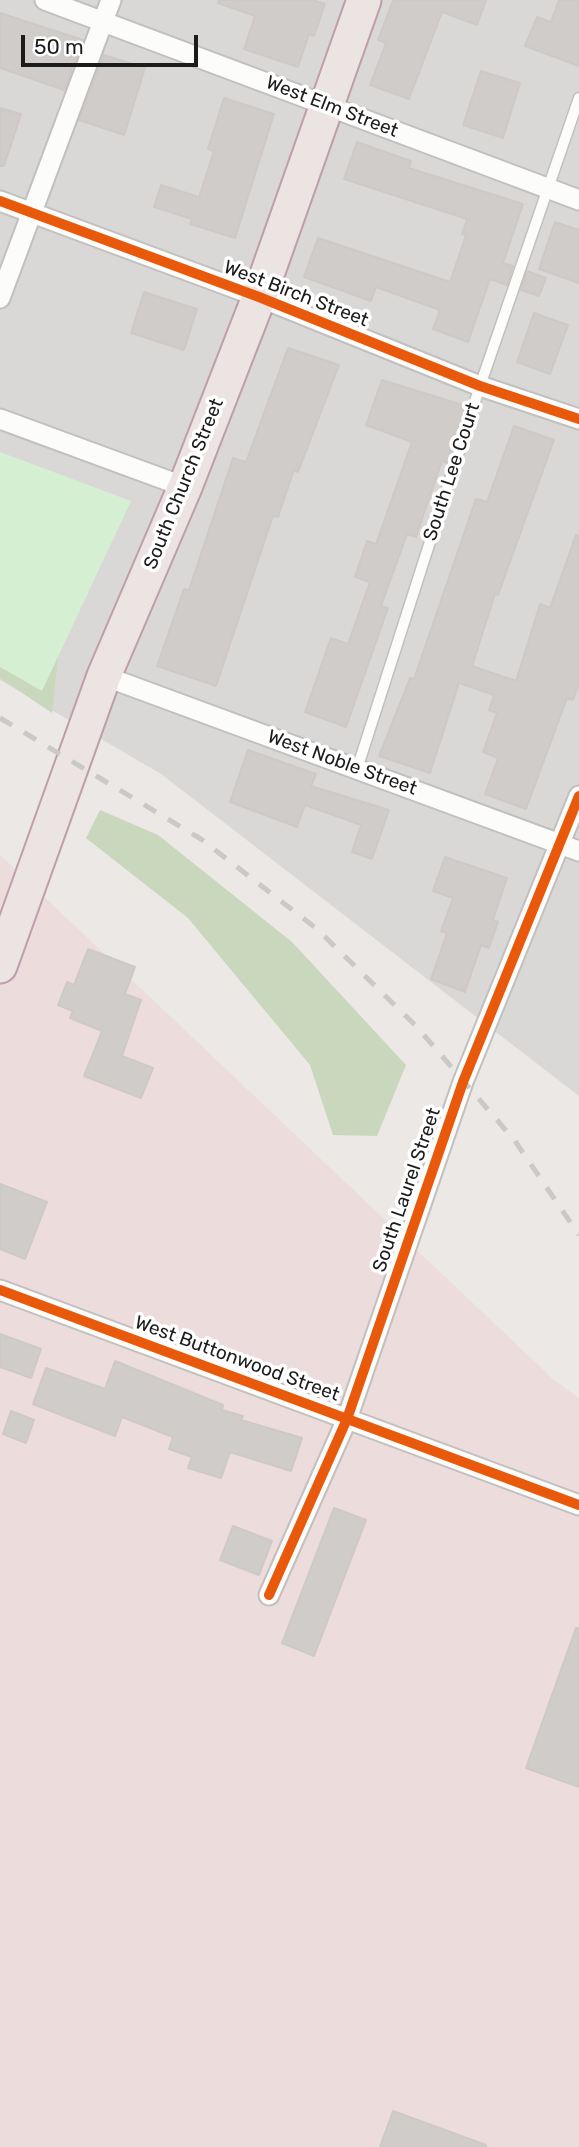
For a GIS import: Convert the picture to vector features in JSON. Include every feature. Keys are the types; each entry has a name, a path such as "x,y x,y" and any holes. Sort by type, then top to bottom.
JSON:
{"highway":[{"name":"South Church Street","path":"0,966 104,676 184,487 259,297 364,0"}],"street":[{"name":"West Elm Street","path":"46,0 579,200"},
{"path":"0,298 111,0"},
{"name":"West Birch Street","path":"0,201 259,297 480,386 579,419"},
{"path":"0,419 184,487"},
{"name":"West Noble Street","path":"104,676 570,848"},
{"name":"South Laurel Street","path":"269,1595 347,1419 463,1082 570,848 579,796"},
{"name":"West Buttonwood Street","path":"0,1290 579,1505"}],"lane":[{"name":"South Lee Court","path":"357,769 480,386 579,98"}],"shaded area":[{"path":"0,0 579,0 579,1096 161,774 0,680"},
{"path":"0,855 555,1381 579,1398 579,2147 0,2147"}],"green space":[{"path":"0,452 131,501 42,691 0,667"},
{"path":"0,616 60,640 52,713 0,678"},
{"path":"100,810 158,835 292,942 406,1065 377,1136 333,1135 310,1065 188,918 86,838"}],"building":[{"path":"219,0 313,0 325,4 314,36 309,34 298,67 244,49 255,16 218,3"},
{"path":"393,0 486,0 477,25 442,12 409,99 370,85 386,43 378,40"},
{"path":"559,0 579,0 579,66 525,46 537,17 551,22"},
{"path":"0,13 83,40 64,90 0,68"},
{"path":"104,55 145,68 124,135 79,120"},
{"path":"481,71 520,83 503,138 463,125"},
{"path":"224,98 274,114 235,238 190,224 192,219 154,207 161,185 199,197 214,151 208,149"},
{"path":"0,108 21,114 4,166 0,166"},
{"path":"357,142 411,161 409,168 523,204 503,263 513,266 507,285 490,279 468,342 433,329 440,310 376,287 371,301 304,277 318,238 450,282 466,235 462,234 467,219 344,179"},
{"path":"555,222 579,230 579,283 539,269"},
{"path":"527,271 546,278 539,296 521,290"},
{"path":"144,292 197,309 184,350 131,333"},
{"path":"534,313 568,325 550,374 517,362"},
{"path":"288,348 339,365 298,472 294,470 278,517 273,516 216,686 157,666 184,589 189,590 233,458 246,462"},
{"path":"382,380 466,406 447,463 442,461 416,537 407,534 381,606 388,608 346,727 305,712 331,638 348,644 370,582 355,577 367,541 376,544 412,442 366,425"},
{"path":"514,426 554,440 498,595 495,594 472,666 516,681 540,604 550,608 576,535 579,535 579,684 573,700 567,698 526,809 485,794 498,758 483,752 497,713 489,710 494,695 459,683 430,773 379,756 410,678 414,679 476,499 487,502"},
{"path":"248,750 316,774 311,786 389,810 372,859 352,852 361,825 305,805 297,827 230,802"},
{"path":"445,857 507,878 493,920 498,922 489,948 481,945 465,992 431,979 447,933 441,931 453,898 433,891"},
{"path":"88,949 135,967 125,994 141,1000 122,1056 153,1068 141,1098 84,1076 102,1031 70,1018 73,1011 58,1005 67,982 74,985"},
{"path":"0,1184 47,1202 25,1259 0,1249"},
{"path":"0,1334 41,1349 31,1378 0,1367"},
{"path":"115,1361 223,1405 222,1410 243,1416 241,1420 302,1438 291,1471 230,1452 221,1478 188,1468 192,1457 169,1449 173,1437 122,1417 115,1436 33,1404 46,1368 105,1389"},
{"path":"11,1411 34,1420 26,1443 3,1434"},
{"path":"334,1508 366,1520 314,1656 282,1643"},
{"path":"233,1526 272,1541 259,1575 220,1560"},
{"path":"576,1628 579,1628 579,1787 526,1768"},
{"path":"393,2111 486,2145 486,2147 380,2147"}],"railway":[{"path":"0,718 201,839 317,929 417,1027 515,1141 579,1235"}],"cycle path":[{"path":"0,201 259,297 480,386 579,419"},
{"path":"269,1595 347,1419 463,1082 579,796"},
{"path":"0,1290 579,1505"}]}
